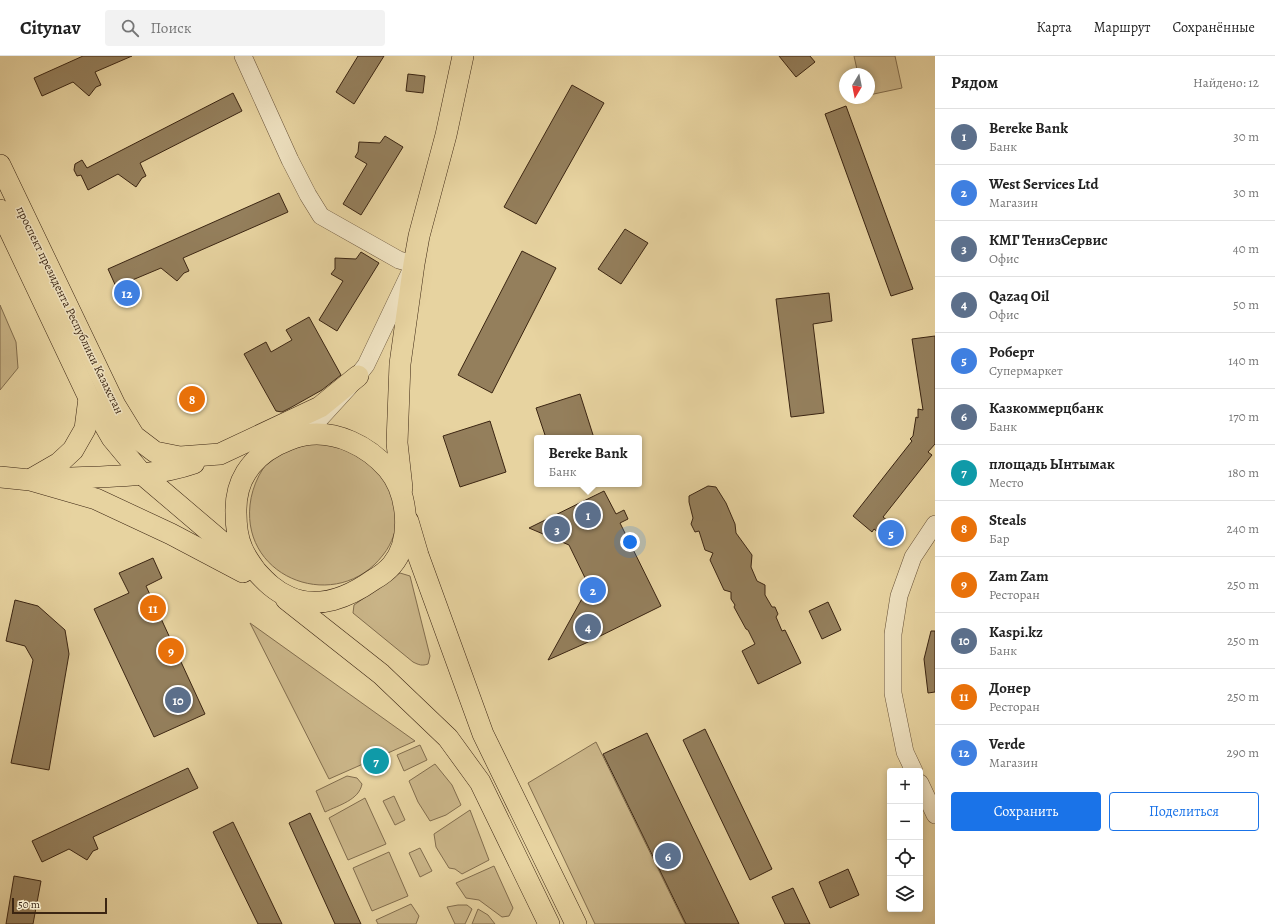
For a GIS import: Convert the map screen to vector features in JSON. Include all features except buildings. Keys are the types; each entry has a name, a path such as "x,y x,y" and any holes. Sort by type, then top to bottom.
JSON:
{"main road":[{"path":"30,480 96,499 171,534 266,582 290,597 305,602 323,602 342,598 358,591 392,565 400,550 405,532 405,508 397,443 400,364 419,236 446,135 463,56"},
{"name":"проспект президента Республики Казахстан","path":"0,165 115,405 134,436 155,452 180,457 220,454"},
{"name":"проспект президента Республики Казахстан","path":"0,210 89,398 112,438 142,474 266,582 381,674 448,738 480,782 549,924"},
{"path":"0,477 30,480 142,474 183,467 220,454 320,407 358,376"},
{"path":"30,480 59,462 73,450 85,430 89,398"},
{"path":"220,454 302,435 326,435 344,439 361,446 376,457 389,470 399,486 418,555 483,734 576,924"},
{"path":"266,582 242,549 237,534 235,503 240,484 251,464 265,452 302,435"}],"street":[{"path":"243,56 290,160 308,195 321,216 399,260 414,264 366,365 358,376 302,435"},
{"path":"913,768 905,752 893,693 893,634 899,596 913,557 935,524"},
{"path":"923,789 935,815"}],"shaded area":[{"path":"854,56 895,56 902,88 875,94 875,68 857,68"},
{"path":"0,305 16,342 18,368 0,390"},
{"path":"328,438 386,472 396,504 397,518 394,535 386,551 364,573 342,583 319,585 297,580 277,569 261,553 252,531 250,505 253,490 259,476 272,458 278,453"},
{"path":"400,573 410,576 430,656 428,664 420,665 413,662 353,613 354,605"},
{"path":"250,623 415,741 329,779"},
{"path":"596,742 685,924 595,924 528,783"},
{"path":"420,745 427,760 404,771 397,755"},
{"path":"435,764 452,785 461,805 446,815 430,821 418,802 409,781"},
{"path":"347,776 357,778 362,784 360,790 353,798 325,812 316,791"},
{"path":"394,796 405,820 395,825 383,801"},
{"path":"365,798 386,844 348,860 329,818"},
{"path":"470,810 489,860 462,874 455,869 449,868 436,847 434,834"},
{"path":"420,848 432,871 420,877 409,853"},
{"path":"389,852 408,896 372,911 353,868"},
{"path":"494,866 513,908 509,916 502,917 479,900 466,898 456,883"},
{"path":"411,904 419,916 416,924 378,924 376,920"},
{"path":"467,905 472,909 465,924 455,924 447,907"},
{"path":"478,909 488,915 495,924 472,924"}],"place":[{"name":"Verde","path":"127,293"},
{"name":"Steals","path":"192,399"},
{"name":"Bereke Bank","path":"588,515"},
{"name":"КМГ ТенизСервис","path":"557,529"},
{"name":"Роберт","path":"891,533"},
{"name":"West Services Ltd","path":"593,590"},
{"name":"Донер","path":"153,608"},
{"name":"Qazaq Oil","path":"588,627"},
{"name":"Zam Zam","path":"171,651"},
{"name":"Kaspi.kz","path":"178,700"},
{"name":"площадь Ынтымак","path":"376,761"},
{"name":"Казкоммерцбанк","path":"668,856"}]}
